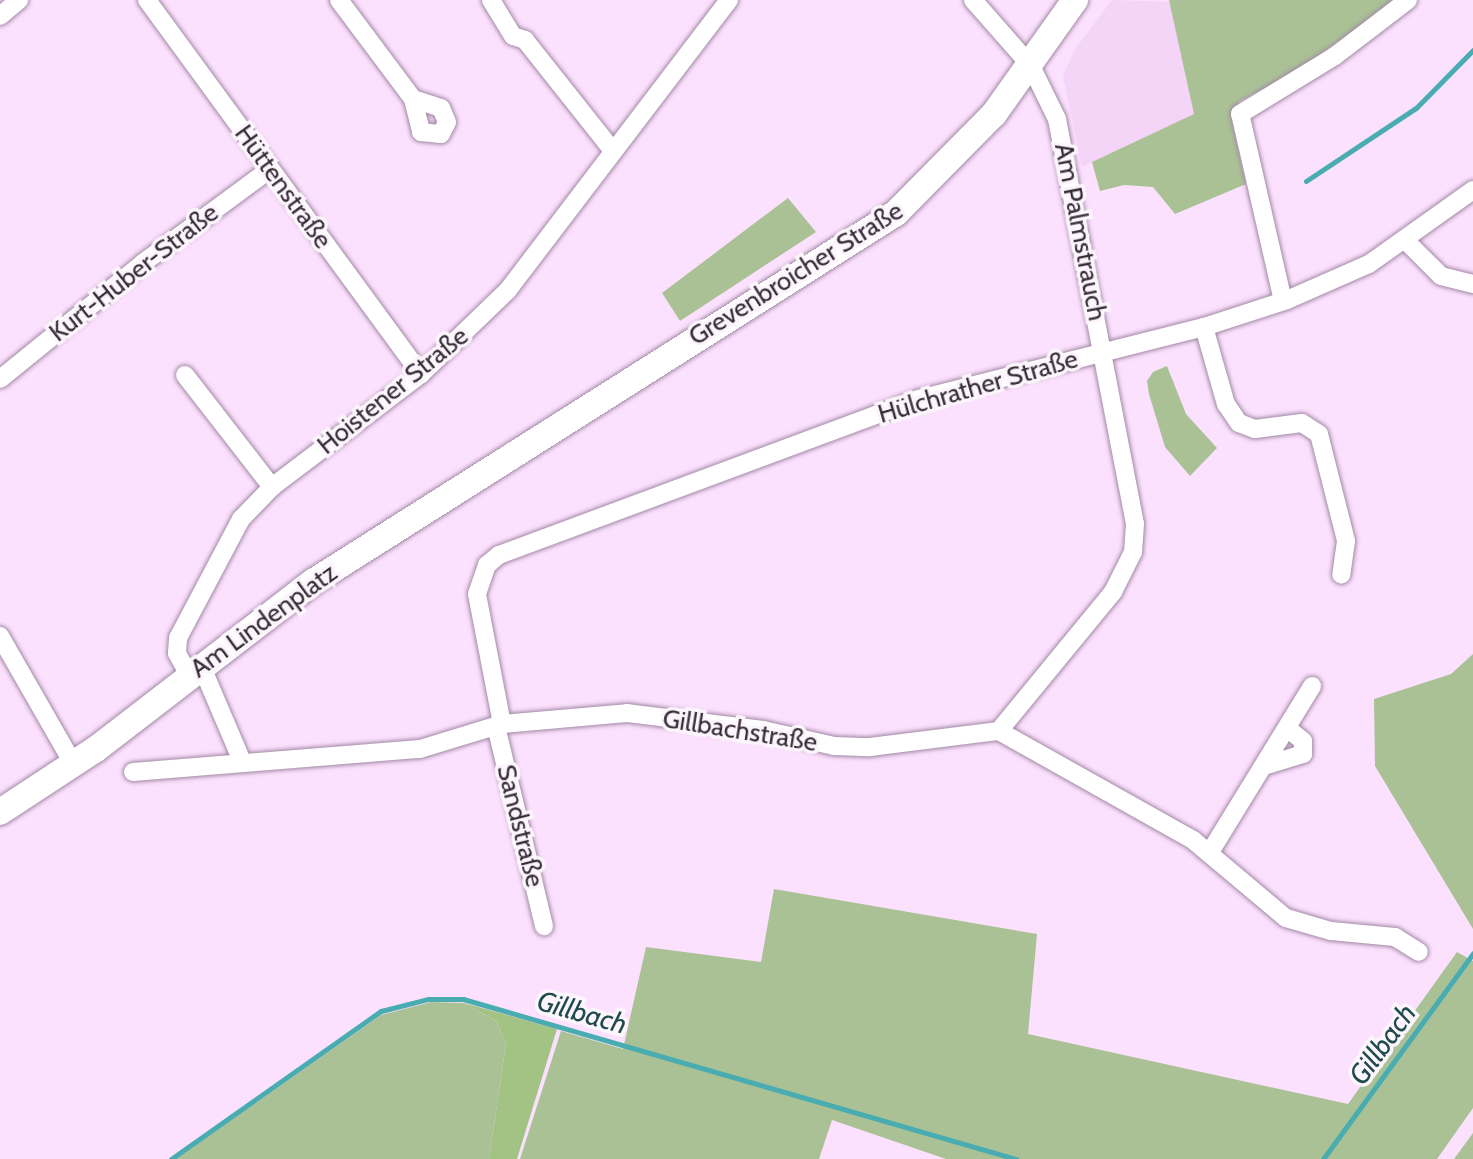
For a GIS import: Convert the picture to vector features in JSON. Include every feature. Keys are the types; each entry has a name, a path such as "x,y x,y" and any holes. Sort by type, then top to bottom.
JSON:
{"main road":[{"name":"Grevenbroicher Straße","path":"462,487 896,213 955,158 1031,66 1075,0"},
{"name":"Am Lindenplatz","path":"0,812 74,765 313,582 462,487"}],"street":[{"path":"0,16 19,0"},
{"name":"Hüttenstraße","path":"147,0 421,374"},
{"path":"339,0 413,99"},
{"path":"491,0 513,36 525,40 613,151"},
{"name":"Hoistener Straße","path":"195,670 176,646 227,540 272,487 421,374 521,276 729,0"},
{"name":"Am Palmstrauch","path":"973,0 1031,66 1057,119 1135,521 1133,552 1113,592 999,731"},
{"path":"1283,301 1240,114 1256,100 1335,56 1408,0"},
{"name":"Kurt-Huber-Straße","path":"0,379 143,263 270,169"},
{"name":"Hülchrather Straße","path":"479,579 499,555 919,399 1204,327 1283,301 1356,270 1406,241 1473,190"},
{"path":"1406,241 1441,276 1473,284"},
{"path":"1204,327 1226,404 1239,423 1255,429 1299,423 1319,434 1346,541 1341,575"},
{"path":"185,375 272,487"},
{"name":"Sandstraße","path":"479,579 477,609 499,725 544,926"},
{"path":"0,636 74,765"},
{"path":"195,670 242,761"},
{"path":"1210,852 1264,766 1303,754 1305,744 1288,729 1312,686"},
{"name":"Gillbachstraße","path":"133,772 420,749 499,725 627,713 870,747 999,731"},
{"path":"999,731 1210,852 1267,905 1296,922 1395,937 1419,952"}],"shaded area":[{"path":"1112,0 1172,2 1194,114 1082,167 1063,76 1075,49"}],"green space":[{"path":"1169,0 1396,0 1297,71 1240,101 1231,117 1246,184 1175,214 1153,187 1124,185 1100,191 1092,162 1194,114"},
{"path":"788,198 816,232 680,321 662,293"},
{"path":"1167,366 1186,414 1217,448 1190,476 1165,447 1149,394 1147,381 1153,372"},
{"path":"1473,654 1473,929 1375,766 1374,699 1451,674"},
{"path":"774,889 1037,934 1028,1034 1348,1104 1457,952 1473,961 1473,1108 1437,1159 946,1159 832,1120 819,1159 520,1159 561,1031 623,1049 646,947 761,962"},
{"path":"431,1002 464,1003 496,1021 506,1043 489,1159 176,1159 381,1015"},
{"path":"464,1003 557,1029 517,1159 489,1159 506,1043 496,1021"},
{"path":"1473,1133 1473,1159 1454,1159"}],"waterway":[{"path":"1306,181 1416,108 1473,50"},
{"name":"Gillbach","path":"1323,1159 1473,953"},
{"name":"Gillbach","path":"171,1159 381,1011 428,999 463,999 1016,1159"}]}
